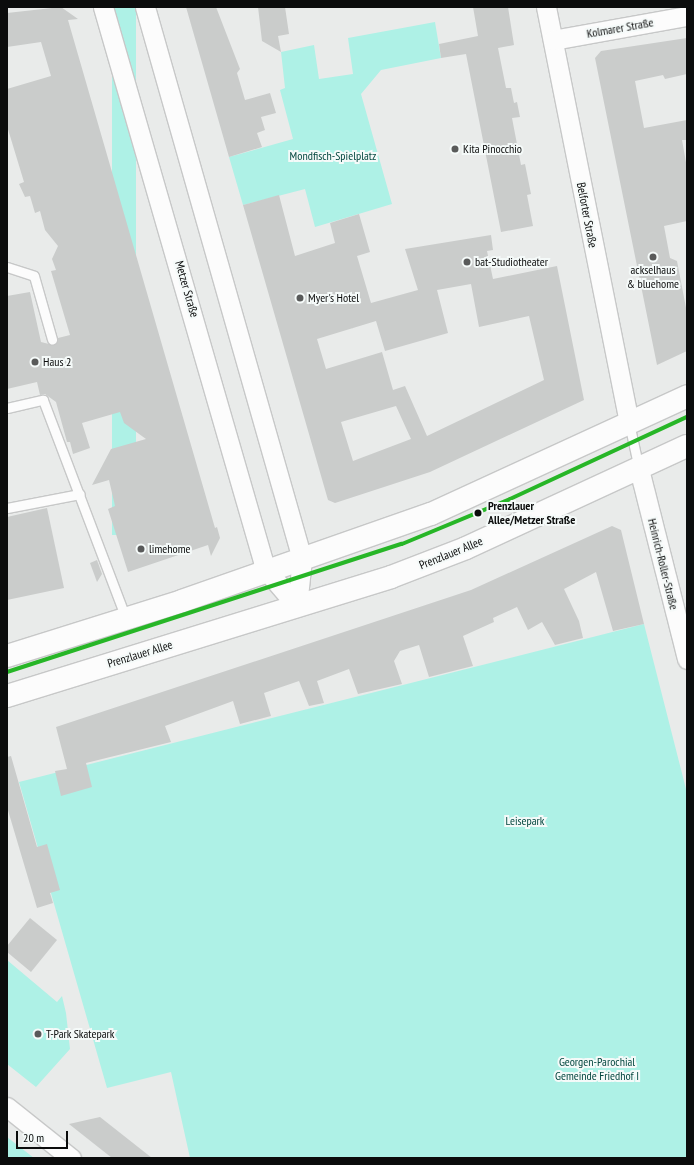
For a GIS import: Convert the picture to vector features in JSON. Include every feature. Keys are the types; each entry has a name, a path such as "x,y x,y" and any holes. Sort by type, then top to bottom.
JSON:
{"main road":[{"path":"7,656 126,619 268,572 431,514 687,396"},
{"name":"Prenzlauer Allee","path":"7,696 391,577 466,548 687,446"}],"street":[{"name":"Metzer Straße","path":"103,7 268,572"},
{"path":"145,7 302,559 297,606"},
{"name":"Belforter Straße","path":"546,7 628,423"},
{"name":"Kolmarer Straße","path":"553,40 687,16"},
{"name":"Heinrich-Roller-Straße","path":"639,469 687,659"},
{"path":"268,572 297,606"},
{"path":"7,1107 71,1158"}],"lane":[{"path":"7,267 34,276 52,339"},
{"path":"7,408 43,400 80,494 126,619"},
{"path":"628,423 639,469"},
{"path":"7,508 80,494"}],"green space":[{"path":"112,7 136,7 136,535 112,535"},
{"name":"Mondfisch-Spielplatz","path":"435,22 441,58 381,70 361,94 392,204 315,227 305,189 243,205 229,157 293,139 280,90 285,88 281,52 314,45 319,79 353,74 348,38"},
{"path":"644,624 687,793 687,1158 190,1158 171,1072 107,1088 19,782"},
{"name":"T-Park Skatepark","path":"7,960 57,1002 62,996 66,1013 70,1049 36,1087 7,1064"},
{"path":"7,1137 34,1158 7,1158"}],"building":[{"path":"61,7 78,19 68,20 215,528 217,527 220,538 211,556 208,545 128,572 108,509 115,506 109,480 92,485 111,449 146,439 124,423 120,412 82,423 90,448 73,454 70,442 67,442 56,402 45,394 40,395 37,382 7,389 7,296 30,292 41,342 53,345 58,338 70,335 51,271 56,270 52,259 58,246 45,230 40,211 35,213 30,196 25,197 19,184 24,182 7,126 7,89 51,76 41,42 7,47 7,13"},
{"path":"186,7 216,7 240,69 237,73 245,100 270,93 276,113 261,117 265,130 257,133 262,147 229,157"},
{"path":"258,7 285,7 289,34 278,36 281,52 262,41"},
{"path":"473,7 508,7 514,45 498,48 506,88 511,88 514,103 517,102 520,117 512,118 521,165 525,164 531,194 527,195 533,226 501,232 466,54 441,58 439,44 478,36"},
{"path":"687,38 687,74 665,79 663,75 635,81 644,128 687,120 687,140 682,140 687,168 687,221 664,226 670,258 677,261 687,313 687,351 657,365 595,58 601,51"},
{"path":"279,195 295,256 335,243 330,223 359,214 370,252 357,256 371,303 418,290 405,249 491,235 493,250 487,251 493,279 557,266 584,400 430,472 335,503 328,500 243,205","holes":["471,284 479,327 529,316 544,380 427,436 405,386 393,390 382,352 326,369 317,339 376,321 385,351 448,333 437,290","396,406 411,439 353,461 341,422"]},
{"path":"47,508 64,588 7,600 7,517"},
{"path":"612,526 621,530 644,624 613,631 596,572 564,589 579,621 583,638 555,645 542,622 528,630 517,607 493,618 494,622 463,636 473,666 429,677 419,645 400,651 394,661 402,684 358,694 349,669 317,681 324,703 309,706 299,681 264,693 271,716 240,724 233,701 165,726 171,742 86,763 92,787 61,796 55,771 67,769 56,727 471,590"},
{"path":"97,560 102,574 97,582 90,563"},
{"path":"11,756 37,847 47,844 60,890 50,893 53,903 37,908 7,807 7,757"},
{"path":"30,918 57,940 31,972 7,952 7,946"},
{"path":"100,1117 152,1158 112,1158 69,1124"}],"transit line":[{"path":"7,672 402,544 510,499 687,417"}],"place":[{"name":"Kita Pinocchio","path":"455,149"},
{"name":"ackselhaus & bluehome","path":"653,257"},
{"name":"bat-Studiotheater","path":"467,262"},
{"name":"Myer's Hotel","path":"300,298"},
{"name":"Haus 2","path":"35,362"},
{"name":"Prenzlauer Allee/Metzer Straße","path":"478,513"},
{"name":"limehome","path":"141,549"},
{"name":"T-Park Skatepark","path":"38,1034"}],"park label":[{"name":"Leisepark","path":"525,821"},
{"name":"Georgen-Parochial Gemeinde Friedhof I","path":"597,1069"}]}
